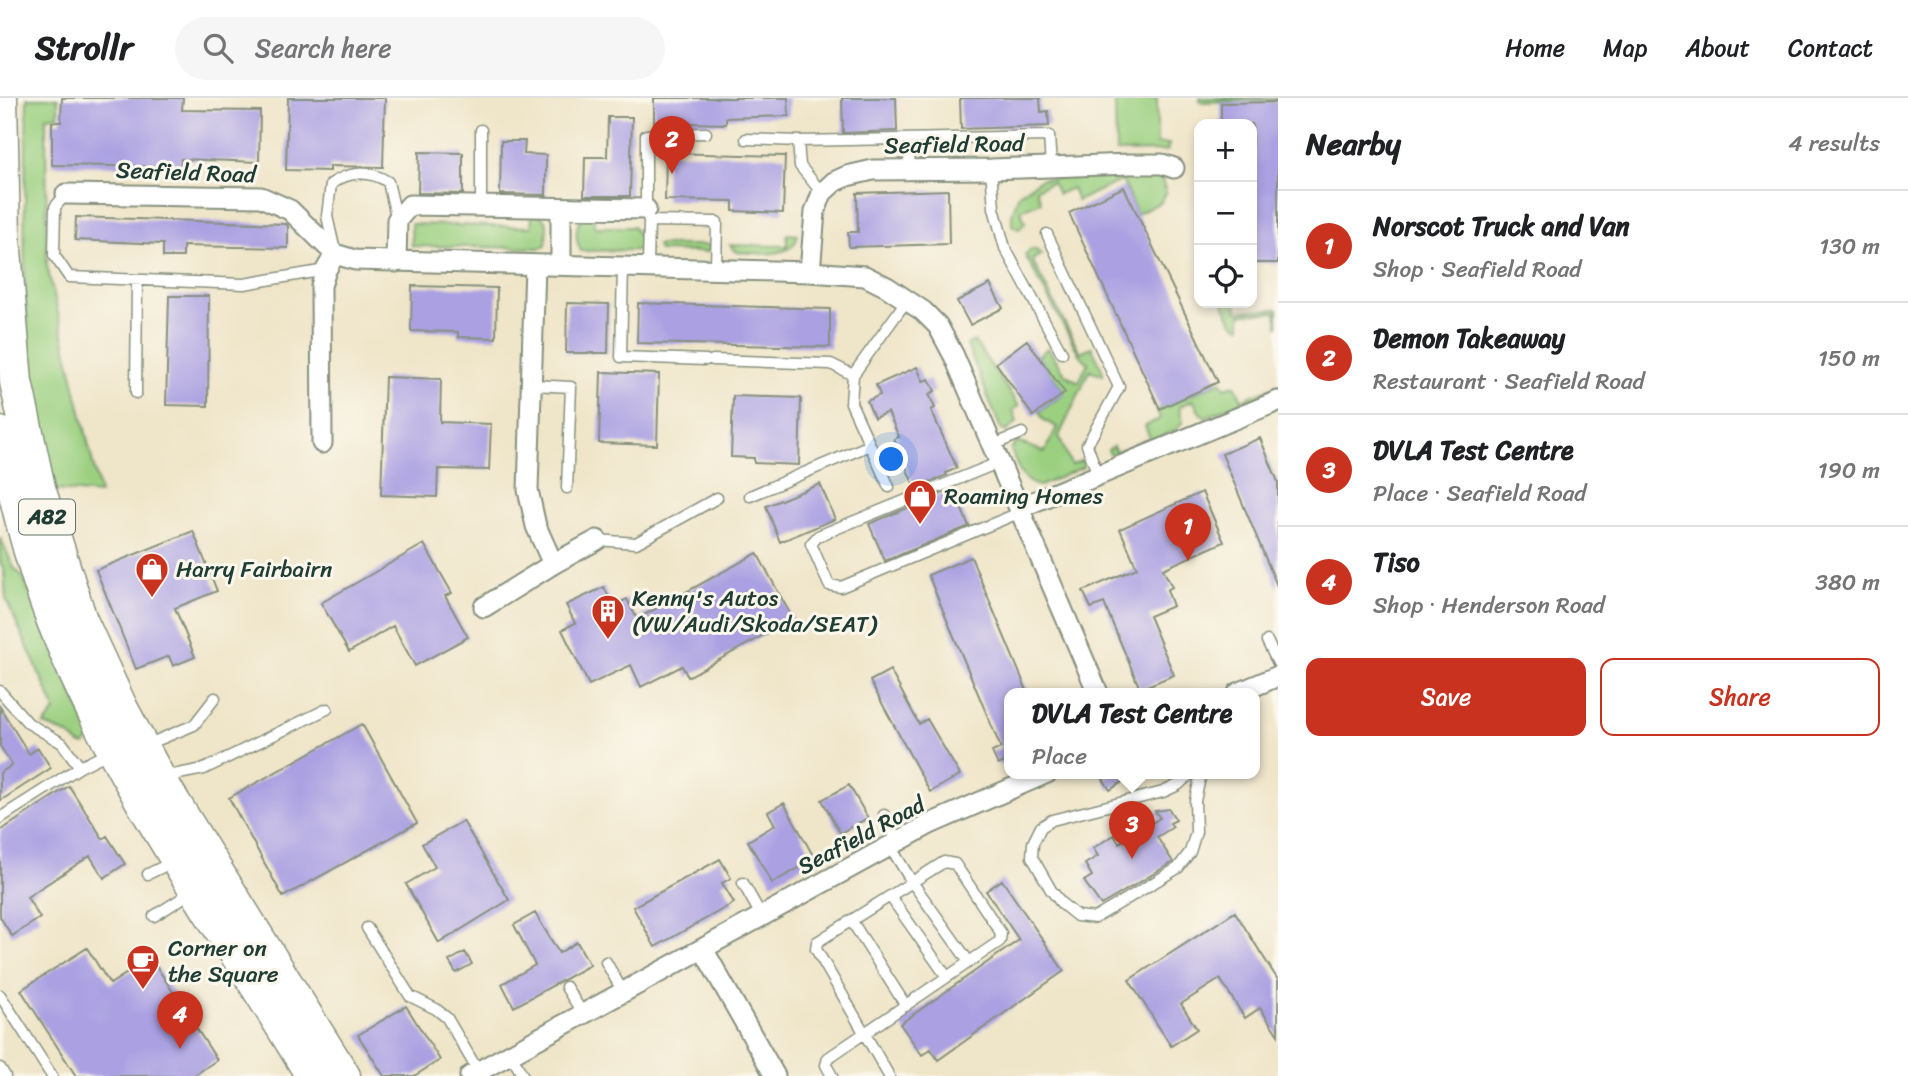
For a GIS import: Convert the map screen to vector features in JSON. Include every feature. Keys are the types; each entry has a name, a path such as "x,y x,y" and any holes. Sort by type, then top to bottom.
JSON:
{"highway":[{"name":"A82","path":"1,98 4,238 16,382 39,488 82,620 127,748 178,859 320,1073"},
{"path":"2,174 11,98"},
{"name":"A82","path":"0,433 36,572 61,641 127,748 159,778 320,1073"}],"street":[{"name":"Seafield Road","path":"822,193 834,182 847,176 873,170 1152,164 1174,167"},
{"path":"810,272 815,212 822,193"},
{"name":"Seafield Road","path":"66,194 261,197 290,210 330,262"},
{"path":"396,262 397,220 410,205 561,209 648,215"},
{"path":"561,209 561,265"},
{"path":"322,443 321,286 330,262 355,260 716,268 866,276 907,299 937,326 954,356 1096,688"},
{"path":"535,265 528,490 536,526 553,564"},
{"path":"1020,510 1278,401"},
{"path":"484,607 597,540"},
{"path":"1250,688 1278,676"},
{"name":"Seafield Road","path":"474,1074 930,824 1033,779"},
{"path":"704,948 775,1076"}],"lane":[{"path":"481,130 481,207"},
{"path":"648,267 646,135 706,133"},
{"path":"746,139 798,141 1049,136 1051,166"},
{"path":"909,170 910,139"},
{"path":"798,141 800,166 822,193"},
{"path":"991,169 994,208 1005,248 1062,353"},
{"path":"66,194 55,207 54,255 69,277 244,284 330,262 327,216 331,184 338,179 357,174 374,173 388,182 397,220"},
{"path":"648,215 717,222 716,268"},
{"path":"1047,234 1119,387 1087,445 1098,475"},
{"path":"623,266 621,358 831,364 853,375"},
{"path":"136,393 137,279"},
{"path":"889,487 851,403 853,375 907,299"},
{"path":"532,385 571,387 567,488"},
{"path":"1020,510 841,587 829,585 811,544 818,536 996,454 1022,433"},
{"path":"750,496 870,445"},
{"path":"597,540 636,543 718,498"},
{"path":"1267,641 1278,663"},
{"path":"0,691 28,723 62,743 80,766"},
{"path":"0,818 80,766 194,725 215,698"},
{"path":"159,778 204,769 327,709"},
{"path":"1184,779 1163,792 1052,820 1041,827 1033,843 1032,857 1062,904 1077,916 1095,918 1178,868 1190,852 1196,832 1195,801 1200,779"},
{"path":"884,815 912,882 968,962"},
{"path":"148,874 178,859"},
{"path":"832,1076 826,1065 828,1058 866,1034 1000,941 1001,933 955,864 944,862 817,942 816,949 866,1034 889,1076"},
{"path":"743,883 762,917"},
{"path":"154,916 196,889"},
{"path":"891,896 947,977"},
{"path":"851,920 906,1006"},
{"path":"367,928 410,996 447,1018 474,1074"},
{"path":"606,962 623,992"},
{"path":"566,987 583,1014"},
{"path":"0,995 51,1076"},
{"path":"509,1053 523,1076"},
{"path":"0,1069 5,1076"}],"green space":[{"path":"27,98 58,98 58,116 46,117 47,266 100,494 55,490 36,402 25,286"},
{"path":"1115,98 1157,98 1157,144 1169,144 1167,151 1116,152"},
{"path":"1200,98 1278,98 1278,100 1200,102"},
{"path":"1152,174 1162,179 1166,193 1161,202 1137,214 1122,180 1077,201 1072,188 1058,194 1052,182 1036,189 1041,202 1021,210 1025,223 1019,229 1012,225 1012,214 1019,194 1041,179"},
{"path":"532,213 540,215 547,223 546,245 540,248 412,246 411,224 531,227"},
{"path":"594,214 594,227 633,227 641,239 638,250 581,251 577,238 578,225 582,217"},
{"path":"787,234 798,235 795,243 781,252 737,252 730,245 787,246"},
{"path":"657,245 711,245 708,252 659,251"},
{"path":"1034,249 1042,254 1032,260 1080,352 1092,347 1103,372 1103,375 1090,370 1059,436 1071,465 1083,460 1083,467 1040,486 1024,477 1011,449 1017,442 1045,452 1057,427 1044,420 1039,412 1065,393 1038,356 1048,348 1066,375 1079,382 1088,363 1079,354 1025,255"},
{"path":"1226,308 1237,308 1237,311 1278,309 1278,327 1276,312 1241,314 1241,327 1230,318"},
{"path":"974,341 1019,406 1013,410 1017,422 1006,432 1001,429 967,345"},
{"path":"1221,381 1225,388 1235,385 1242,400 1278,385 1278,391 1253,403 1246,399 1206,417 1200,413 1193,400 1179,407 1183,422 1175,431 1115,455 1110,454 1108,450 1113,446 1116,452 1150,438 1145,426 1160,419 1157,411 1160,409"},
{"path":"0,537 14,568 23,577 91,737 85,745 44,725 55,711 54,706 6,599 4,571 0,562"}],"building":[{"path":"62,98 183,98 182,110 260,111 259,162 181,159 180,167 52,165 52,122 61,122"},
{"path":"288,98 385,98 383,167 330,166 330,171 286,170"},
{"path":"654,98 788,98 789,116 726,118 726,124 654,122"},
{"path":"842,98 896,98 897,131 843,133"},
{"path":"960,98 1040,98 1041,112 1048,111 1049,126 961,129"},
{"path":"1278,102 1278,263 1257,263 1257,119 1221,119 1221,103"},
{"path":"608,117 632,117 630,196 584,196 585,157 607,157"},
{"path":"501,141 525,141 524,154 546,155 546,195 500,194"},
{"path":"419,152 463,153 463,194 418,193"},
{"path":"666,153 785,156 783,213 733,211 733,201 665,200"},
{"path":"1124,187 1218,382 1160,409 1069,213"},
{"path":"948,190 949,244 849,247 848,232 858,232 857,193"},
{"path":"76,217 286,224 288,248 183,246 183,257 163,257 163,244 75,240"},
{"path":"990,284 1003,308 970,325 957,301"},
{"path":"412,286 497,288 496,338 458,337 458,332 411,331"},
{"path":"169,296 209,296 208,406 166,405"},
{"path":"567,303 609,304 608,353 566,353"},
{"path":"638,303 830,309 830,347 637,343"},
{"path":"1027,340 1065,393 1033,416 996,363"},
{"path":"917,367 923,381 929,379 935,391 929,394 935,408 931,410 957,468 915,488 894,439 899,437 888,412 874,418 867,401 880,395 876,385"},
{"path":"601,372 659,374 657,445 599,443"},
{"path":"385,377 441,379 440,422 491,424 489,470 438,469 437,497 381,495"},
{"path":"733,396 801,398 799,465 754,463 754,458 731,457"},
{"path":"1260,438 1278,482 1278,588 1222,454"},
{"path":"820,484 835,519 780,542 766,506"},
{"name":"Roaming Homes","path":"953,489 969,526 885,561 869,524"},
{"path":"1202,492 1224,542 1163,569 1172,587 1167,590 1173,606 1149,616 1174,675 1142,688 1140,688 1104,603 1091,608 1083,591 1137,568 1120,529"},
{"name":"Harry Fairbairn","path":"193,531 217,591 175,608 195,657 173,666 169,656 136,669 96,570"},
{"path":"424,544 452,593 445,596 468,637 415,666 393,626 349,652 321,603"},
{"path":"757,553 793,619 688,677 682,666 641,687 631,665 589,685 562,630 575,623 566,605 604,587 613,606 627,599 637,619"},
{"path":"971,557 1026,688 1004,688 1004,762 998,765 992,752 1001,748 928,575"},
{"path":"890,670 919,724 927,719 960,775 930,792 870,681"},
{"path":"0,707 29,754 38,748 51,768 0,801 0,773 12,765 0,746"},
{"path":"362,724 417,823 283,897 229,798"},
{"path":"1103,779 1127,779 1110,790"},
{"path":"849,785 868,818 840,833 822,800"},
{"path":"69,786 103,839 107,836 125,864 104,878 90,856 27,897 40,918 12,936 0,917 0,831"},
{"path":"784,803 815,859 772,883 748,841 775,825 768,812"},
{"path":"1169,809 1176,820 1170,823 1173,827 1157,837 1173,862 1101,905 1084,881 1092,876 1085,864 1098,856 1093,848 1114,835 1119,843 1160,818 1155,811"},
{"path":"463,821 509,900 439,943 406,884 435,867 422,844"},
{"path":"720,859 731,878 722,883 734,903 655,947 633,907"},
{"path":"1002,880 1064,971 938,1060 931,1049 922,1055 900,1024 1019,940 986,891"},
{"path":"1235,912 1278,980 1278,1035 1260,1008 1245,1018 1220,979 1181,1004 1197,1029 1171,1046 1129,980"},
{"path":"535,913 559,953 577,942 590,965 514,1007 502,984 535,965 514,925"},
{"path":"87,948 110,984 151,958 217,1060 193,1076 76,1076 21,990"},
{"path":"465,952 472,964 456,973 449,961"},
{"path":"406,1006 440,1060 414,1076 384,1076 358,1035"}],"place":[{"name":"Demon Takeaway","path":"672,174"},
{"name":"Roaming Homes","path":"920,526"},
{"name":"Norscot Truck and Van","path":"1188,561"},
{"name":"Harry Fairbairn","path":"152,599"},
{"name":"Kenny's Autos (VW/Audi/Skoda/SEAT)","path":"608,641"},
{"name":"DVLA Test Centre","path":"1132,859"},
{"name":"Corner on the Square","path":"143,991"},
{"name":"Tiso","path":"180,1049"}]}
